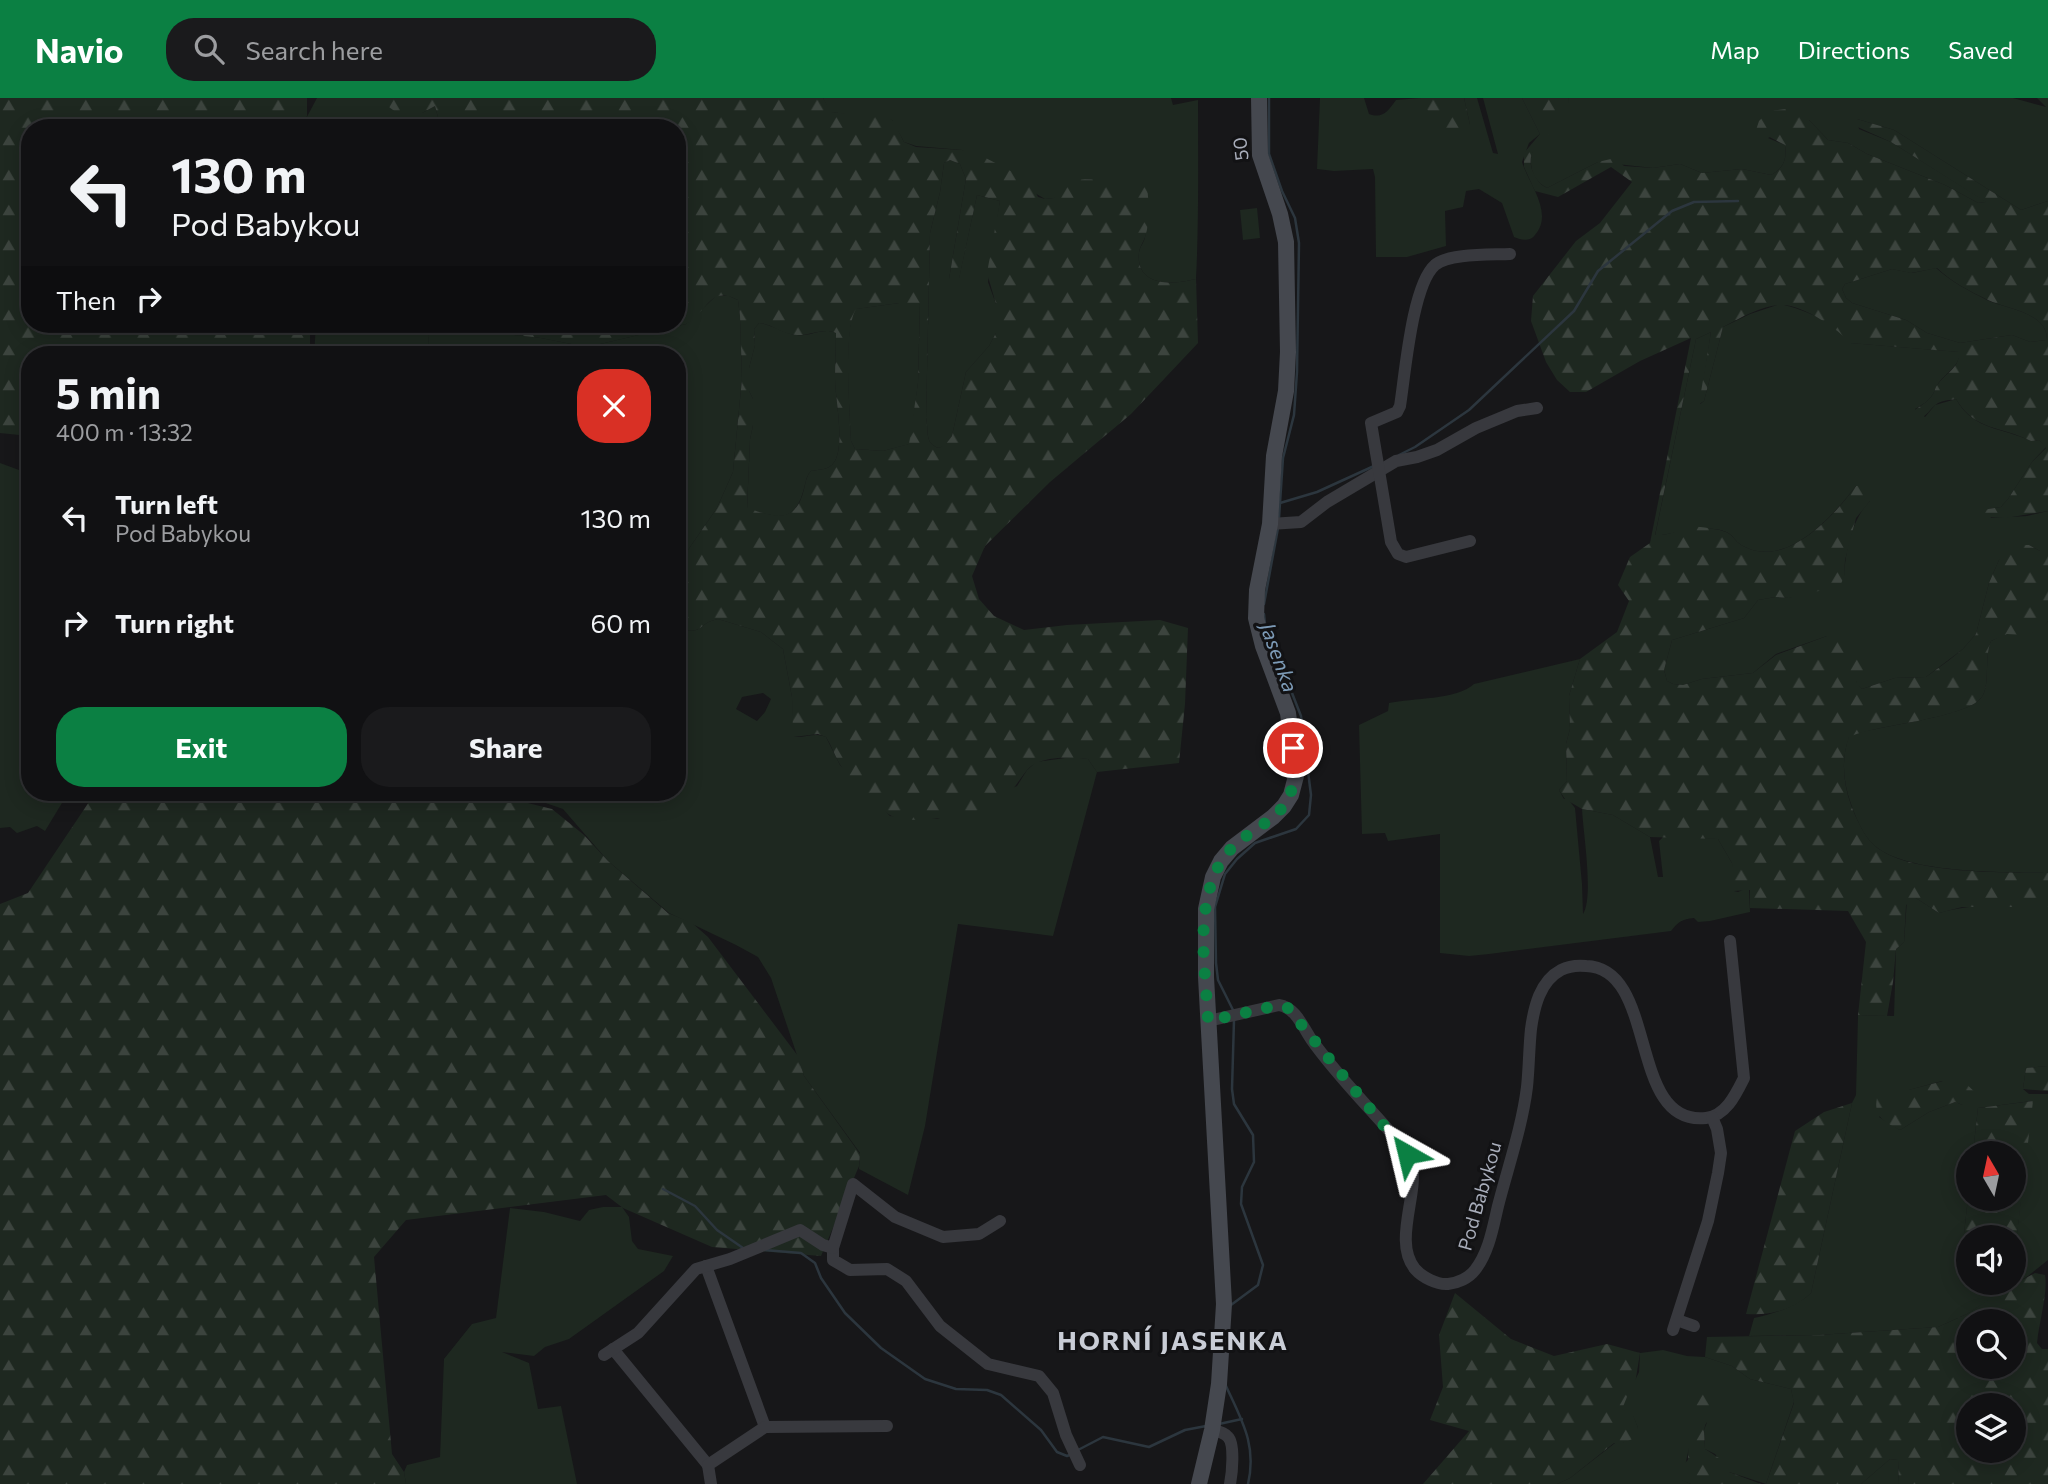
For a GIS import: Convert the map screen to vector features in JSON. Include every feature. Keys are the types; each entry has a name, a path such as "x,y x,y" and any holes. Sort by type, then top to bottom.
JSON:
{"street":[{"name":"50","path":"1199,1484 1212,1426 1221,1362 1224,1304 1216,1020 1205,921 1213,877 1221,862 1232,848 1284,806 1291,795 1296,776 1287,713 1256,618 1257,590 1276,524 1274,456 1286,391 1288,361 1286,242 1283,223 1260,155 1259,98"},
{"path":"1470,541 1406,557 1398,554 1391,542 1371,423 1396,412 1400,406 1408,347 1424,281 1436,264 1448,258 1510,254"},
{"path":"1276,524 1301,522 1378,463 1416,457 1437,450 1476,428 1517,411 1537,408"},
{"path":"1694,1326 1675,1325 1708,1221 1721,1153 1712,1117 1724,1110 1735,1096 1744,1077 1730,941"},
{"name":"Pod Babykou","path":"1216,1020 1279,1005 1290,1009 1317,1047 1399,1142 1412,1165 1406,1246 1416,1270 1436,1283 1446,1284 1466,1278 1482,1259 1489,1241 1527,1088 1531,1027 1541,988 1554,974 1567,967 1593,966 1604,970 1619,983 1631,1009 1658,1087 1669,1107 1689,1118 1712,1117"},
{"path":"1000,1220 979,1234 943,1237 895,1217 853,1184 833,1248 833,1260 850,1270 887,1269 906,1281 940,1326 988,1364 1039,1377 1053,1393 1066,1435 1080,1465"},
{"path":"711,1484 708,1465 609,1352 638,1333 696,1269 730,1259 800,1230 823,1245 833,1248"},
{"path":"706,1266 765,1427"},
{"path":"708,1465 765,1427 887,1426"},
{"path":"1212,1426 1231,1441 1230,1484"}],"green space":[{"path":"0,98 307,98 306,119 21,119 21,333 310,333 310,346 21,346 21,435 0,433"},
{"path":"317,98 382,98 383,102 422,113 435,106 439,119 306,119"},
{"path":"382,98 823,98 831,112 889,118 904,142 916,147 962,150 978,154 1030,181 1038,197 1045,199 1054,198 1062,188 1084,179 1147,187 1147,231 1139,252 1139,263 1149,278 1157,281 1196,279 1198,343 1131,414 1050,482 985,546 972,576 979,599 994,616 1024,630 1160,620 1188,628 1179,763 1097,772 1088,759 1047,759 1027,770 1010,792 992,805 953,816 912,820 885,812 841,766 826,737 818,734 793,737 792,697 783,649 761,632 718,619 697,630 686,630 686,553 717,508 733,472 742,379 738,300 728,296 715,298 686,324 686,119 439,119 435,106 422,113 400,115 382,102","holes":["950,160 960,164 966,179 949,279 959,279 977,195 1000,201 987,273 996,304 996,333 989,346 966,372 952,436 939,448 929,440 926,418 930,233 944,163","899,303 920,304 918,383 909,444 883,451 855,449 851,441 848,353 852,320 856,309","759,323 792,335 826,331 836,333 838,453 830,466 811,471 799,503 794,510 781,516 747,508 753,425 749,368 755,345 754,329"]},
{"path":"823,98 1171,98 1173,105 1198,100 1196,279 1157,281 1143,272 1139,263 1139,252 1146,232 1138,188 1087,179 1054,198 1045,199 962,150 916,146 904,142 892,120 830,112"},
{"path":"1320,98 1364,98 1369,114 1382,115 1396,100 1420,98 1470,125 1464,98 1477,98 1493,153 1498,154 1483,98 1522,98 1540,134 1529,143 1522,162 1541,208 1540,226 1535,235 1528,240 1514,237 1502,203 1479,189 1466,191 1463,207 1445,211 1446,246 1407,257 1376,257 1373,169 1317,169"},
{"path":"1420,98 1464,98 1470,125 1442,133"},
{"path":"1522,98 1568,98 1569,110 1562,121 1532,154 1533,172 1538,182 1547,188 1598,162 1615,158 1624,166 1653,168 1680,164 1702,173 1742,169 1771,175 1784,163 1785,145 1756,130 1759,121 1769,111 1786,109 1809,120 1828,140 1848,143 1867,154 1945,185 1978,203 1986,202 1891,142 1842,120 1857,119 1894,130 2021,210 2048,201 2048,511 2006,518 1984,517 1982,513 2001,507 2008,499 2032,462 2046,448 2039,440 2031,441 1980,422 1963,409 1956,399 1938,403 1925,416 1914,418 1916,409 1929,399 1937,385 1955,366 1959,352 1850,343 1837,330 1808,312 1780,305 1758,310 1723,327 1704,401 1699,404 1711,332 1696,339 1655,535 1702,527 1726,532 1745,547 1761,552 1777,551 1808,536 1835,511 1856,486 1868,485 1872,491 1870,501 1856,518 1840,586 1789,598 1758,600 1744,618 1672,640 1664,670 1667,681 1683,685 1702,679 1753,673 1776,655 1827,636 1863,636 1869,645 1864,672 1856,682 1862,689 1895,678 1926,677 1963,649 1976,634 1989,583 1999,560 2009,549 2017,545 2029,545 2040,551 2048,551 2048,621 2041,630 2026,635 2007,634 1991,641 1985,689 1975,703 1942,715 1862,732 1849,737 1846,745 1846,788 1858,821 1867,838 1875,846 1890,855 1933,867 1983,872 2048,873 2048,907 1962,907 1939,913 1916,898 1906,905 1904,942 1896,949 1887,1016 1858,1015 1866,942 1848,911 1750,908 1750,890 1734,891 1732,863 1718,839 1650,837 1613,815 1582,809 1565,799 1559,790 1567,781 1569,696 1580,659 1617,632 1629,601 1618,585 1630,557 1650,543 1691,338 1640,361 1586,392 1570,392 1557,380 1546,362 1531,321 1533,296 1576,241 1600,223 1632,182 1611,167 1558,197 1535,191 1524,167 1524,153 1540,134","holes":["1937,268 1981,297 2034,317 2041,323 2047,340 2030,342 2012,335 1960,343 1927,333 1906,320 1852,303 1842,289 1845,284 1892,269 1911,273"]},
{"path":"1568,98 2013,98 2046,107 2037,98 2048,98 2048,201 2021,210 1894,130 1857,119 1859,129 1891,142 1987,202 1978,203 1945,185 1867,154 1848,143 1828,140 1809,120 1768,138 1785,145 1786,150 1782,166 1771,175 1742,169 1702,173 1680,164 1653,168 1598,162 1547,188 1533,174 1532,154 1539,141 1563,118"},
{"path":"950,160 960,164 966,179 949,279 959,278 977,195 1000,201 988,282 996,304 996,333 989,346 966,372 952,436 946,445 939,448 929,440 926,418 930,233 944,163"},
{"path":"1257,208 1260,238 1243,240 1240,210"},
{"path":"1936,268 1980,297 2033,317 2041,323 2047,340 2030,342 2012,335 1960,343 1927,333 1906,320 1852,303 1842,289 1845,284 1892,269 1912,273"},
{"path":"716,296 729,296 738,300 742,379 733,472 717,508 686,553 686,346 591,346 647,333 686,333 686,324"},
{"path":"920,303 918,383 910,444 883,451 855,449 851,441 849,393 851,320 855,309"},
{"path":"1780,304 1819,318 1851,343 1960,352 1955,366 1925,403 1915,409 1925,417 1935,405 1956,399 1971,417 1980,423 2031,441 2039,440 2046,447 2032,462 2001,507 1988,509 1991,518 2027,516 2048,511 2048,551 2040,551 2029,545 1999,560 1989,583 1976,634 1963,649 1926,677 1895,678 1862,689 1856,683 1863,636 1827,636 1776,654 1753,673 1702,679 1683,685 1667,681 1664,670 1672,640 1744,618 1758,600 1789,598 1844,577 1851,536 1858,517 1870,501 1856,486 1835,511 1808,536 1777,551 1761,552 1745,547 1726,532 1706,528 1655,536 1696,339 1711,332 1700,404 1704,401 1723,327"},
{"path":"759,323 797,335 826,331 836,333 838,453 830,466 811,471 799,503 794,510 781,516 747,509 753,425 749,368 755,345 754,329"},
{"path":"315,333 428,333 429,346 315,346"},
{"path":"428,333 444,333 443,346 429,346"},
{"path":"443,333 496,333 582,346 443,346"},
{"path":"497,333 647,333 591,346"},
{"path":"0,463 21,471 21,801 63,801 45,831 37,826 17,833 10,827 0,828"},
{"path":"718,619 761,632 783,649 792,697 794,737 826,737 840,765 890,816 937,819 1017,786 1036,762 1072,757 1088,759 1097,772 1053,936 958,924 925,1126 908,1195 859,1169 860,1153 804,1076 771,978 758,957 669,913 608,861 563,809 540,801 686,801 686,630 697,630","holes":["763,693 771,699 757,721 736,709 742,697"]},
{"path":"2048,621 2048,873 1933,867 1890,855 1875,846 1860,826 1846,787 1844,762 1849,736 1943,715 1975,703 1985,689 1991,641 2005,634 2034,632"},
{"path":"1580,659 1569,696 1567,781 1559,790 1564,799 1568,799 1575,808 1583,914 1588,894 1588,879 1582,809 1613,815 1650,837 1658,877 1663,877 1659,841 1664,836 1718,839 1732,863 1734,891 1749,887 1750,912 1710,921 1686,919 1671,931 1469,956 1440,953 1440,834 1388,841 1385,833 1362,834 1359,725 1388,711 1389,703 1446,696 1474,684"},
{"path":"90,801 520,801 552,809 668,913 692,923 708,937 798,1056 804,1076 860,1154 859,1166 821,1256 712,1247 623,1208 606,1195 406,1220 374,1257 392,1454 404,1472 406,1484 0,1484 0,904 28,893"},
{"path":"1916,898 1939,913 1980,906 2048,907 2048,1066 2026,1068 2023,1089 2029,1094 2048,1094 2048,1260 2026,1277 2026,1225 2018,1225 2020,1211 2026,1211 2026,1154 2032,1101 1978,1108 1974,1141 1956,1141 1956,1211 1967,1211 1965,1225 1956,1225 1956,1295 1998,1295 1975,1309 1956,1309 1956,1319 1938,1327 1819,1335 1749,1336 1754,1318 1791,1306 1811,1293 1852,1103 1856,1095 1858,1015 1894,1016 1896,949 1904,942 1907,899","holes":["1942,1081 1963,1105 1955,1102 1929,1112 1900,1130 1879,1117 1909,1090"]},
{"path":"2048,1066 2048,1091 2023,1089 2026,1068"},
{"path":"1959,1077 1981,1098 1977,1104 1963,1105 1955,1102 1929,1112 1900,1130 1885,1121 1877,1110 1877,1098"},
{"path":"2033,1101 2026,1160 2026,1141 1974,1141 1978,1108"},
{"path":"1852,1103 1811,1293 1797,1304 1781,1311 1746,1314 1795,1131 1824,1112"},
{"path":"622,1207 629,1217 632,1241 638,1249 673,1256 664,1271 569,1339 545,1347 534,1356 502,1352 529,1363 538,1409 561,1406 577,1484 406,1484 404,1472 407,1465 440,1457 444,1359 472,1324 496,1318 510,1208 544,1212 580,1221 589,1210"},
{"path":"1967,1211 2020,1211 2018,1225 1965,1225"},
{"path":"2035,1273 2045,1275 2037,1343 2042,1349 2048,1349 2048,1484 1899,1484 1898,1460 1890,1459 1861,1484 1766,1484 1794,1403 1791,1389 1750,1379 1732,1366 1705,1357 1707,1337 1819,1335 1938,1327 1956,1319 1956,1379 2026,1379 2026,1309 1975,1309 1996,1295 2026,1295 2026,1278"},
{"path":"1455,1293 1511,1339 1554,1356 1607,1344 1640,1353 1634,1390 1627,1397 1622,1409 1633,1415 1638,1428 1635,1438 1614,1443 1570,1478 1557,1484 1423,1484 1469,1431 1430,1420 1443,1387 1439,1335"},
{"path":"1663,1350 1705,1357 1732,1366 1750,1379 1791,1389 1794,1402 1766,1484 1729,1472 1715,1454 1705,1449 1704,1430 1707,1422 1689,1448 1682,1480 1691,1484 1557,1484 1570,1478 1615,1443 1623,1443 1638,1428 1633,1416 1621,1409 1639,1372 1640,1353"},
{"path":"1702,1390 1710,1405 1704,1430 1705,1449 1722,1460 1730,1461 1729,1472 1761,1484 1691,1484 1681,1480 1680,1468 1688,1460 1689,1429 1699,1391"},
{"path":"1890,1459 1898,1460 1899,1484 1861,1484"}],"waterway":[{"name":"Jasenka","path":"1269,98 1269,154 1295,218 1299,243 1294,415 1283,458 1279,518"},
{"path":"1399,455 1469,410 1574,311 1598,271 1672,211 1694,202 1738,201"},
{"path":"1280,503 1317,492 1374,466"},
{"name":"Jasenka","path":"1264,604 1278,528"},
{"name":"Jasenka","path":"1233,1010 1218,980 1216,963 1215,907 1225,874 1255,843 1296,829 1309,815 1311,795 1301,716 1265,624 1264,614"},
{"name":"Jasenka","path":"1231,1305 1258,1285 1263,1265 1241,1204 1242,1187 1254,1162 1253,1135 1234,1104 1234,1020"},
{"path":"663,1189 695,1206 717,1230 743,1248"},
{"path":"764,1250 801,1253 815,1263 821,1278 845,1313 881,1348 925,1379 956,1389 987,1390 1001,1395 1041,1430 1057,1452 1067,1456 1072,1454"},
{"name":"Jasenka","path":"1226,1386 1249,1445 1251,1457 1248,1484"},
{"path":"1219,1424 1242,1419"},
{"path":"1078,1450 1103,1437 1149,1447 1185,1430 1206,1426"}],"district":[{"name":"HORNÍ JASENKA","path":"1173,1339"}],"route":[{"path":"1293,748 1296,776 1288,801 1279,812 1232,848 1213,877 1206,908 1205,935 1208,1021 1275,1006 1287,1007 1300,1021 1311,1040 1407,1154"}]}
